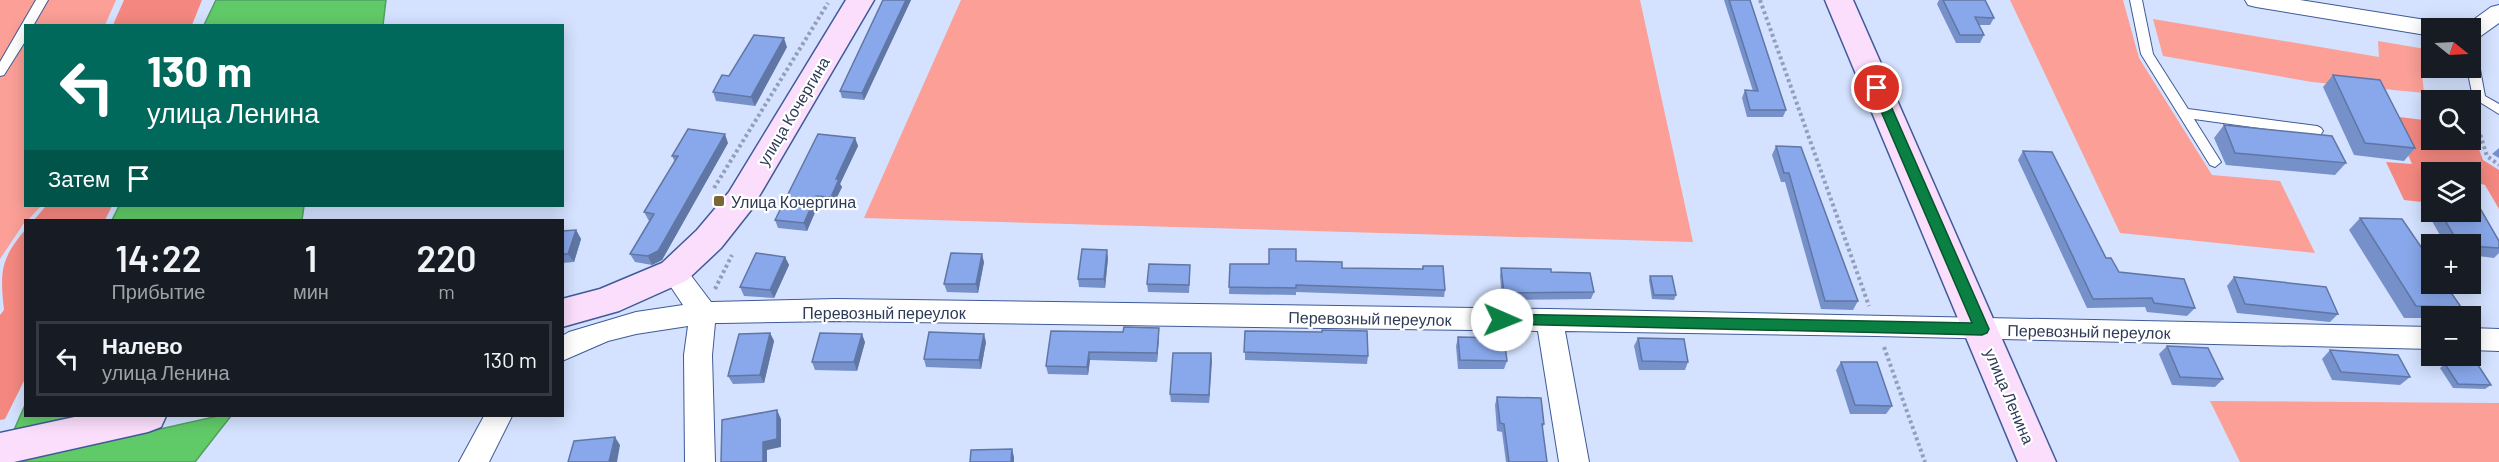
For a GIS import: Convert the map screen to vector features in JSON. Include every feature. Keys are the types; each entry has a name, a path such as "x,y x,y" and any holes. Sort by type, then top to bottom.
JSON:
{"main road":[{"name":"улица Кочергина","path":"564,312 607,301 674,272 709,240 740,201 860,0"},
{"name":"улица Ленина","path":"1839,0 1982,329 2037,462"},
{"path":"0,448 143,417"}],"street":[{"path":"2256,0 2421,27"},
{"path":"2481,25 2499,12"},
{"path":"674,272 703,312 698,355 700,462"},
{"name":"Перевозный переулок","path":"564,349 576,340 631,324 703,312 836,310 1876,325 2421,338"},
{"path":"1550,320 1575,462"},
{"path":"2481,339 2499,340"},
{"path":"474,462 497,417"}],"lane":[{"path":"28,24 42,0"},
{"path":"2136,0 2148,54 2215,162"},
{"path":"0,72 24,30"},
{"path":"2481,99 2499,110"},
{"path":"2184,113 2317,131"}],"path":[{"path":"710,196 734,153 830,0"},
{"path":"1760,0 1925,462"},
{"path":"2481,137 2487,156 2499,165"}],"shaded area":[{"path":"0,0 116,0 105,24 24,24 24,207 40,207 29,219 24,219 24,223 0,259"},
{"path":"124,0 202,0 192,24 113,24"},
{"path":"216,0 386,0 383,24 204,24"},
{"path":"961,0 1640,0 1693,242 864,218"},
{"path":"2010,0 2123,0 2139,58 2212,175 2280,181 2315,253 2120,233"},
{"path":"2153,19 2379,57 2378,41 2421,48 2421,78 2424,90 2421,90 2421,93 2312,82 2163,56"},
{"path":"2391,116 2421,120 2421,150 2479,150 2483,160 2499,170 2499,209 2485,185 2481,184 2481,162 2421,162 2421,202 2404,200 2386,162 2412,164"},
{"path":"45,207 112,207 106,219 35,219"},
{"path":"118,207 304,207 302,219 112,219"},
{"path":"24,231 24,381 5,419 0,420 0,315 4,310 2,276 6,258"},
{"path":"2210,401 2499,403 2499,462 2240,462"},
{"path":"24,407 24,417 74,417 14,430"},
{"path":"214,417 230,417 195,462 13,462"}],"building":[{"path":"883,0 906,0 862,93 840,91"},
{"path":"1729,0 1750,0 1786,110 1750,110 1745,90 1758,91"},
{"path":"1943,0 1985,0 1994,18 1975,17 1984,35 1960,35"},
{"path":"754,35 784,38 751,97 713,92 722,75 729,76"},
{"path":"2333,75 2380,80 2415,148 2365,143"},
{"path":"2224,125 2332,136 2346,163 2235,153"},
{"path":"688,129 725,134 658,251 648,256 630,254 654,214 644,212 678,156 672,156"},
{"path":"818,134 855,138 836,179 839,179 831,197 816,196 804,223 775,220"},
{"path":"1776,146 1801,147 1858,301 1825,301 1789,173 1784,173"},
{"path":"2023,151 2052,152 2106,258 2111,258 2119,272 2184,279 2195,308 2154,303 2152,298 2093,299"},
{"path":"2481,210 2499,241 2499,248 2481,247 2481,234 2453,234 2446,222 2481,222"},
{"path":"2360,218 2402,219 2421,247 2421,294 2452,294 2460,306 2416,306"},
{"path":"576,230 568,254 564,254 564,231"},
{"path":"1082,249 1107,250 1104,279 1078,279"},
{"path":"1269,249 1296,249 1296,261 1342,262 1342,268 1423,269 1423,266 1443,266 1445,290 1296,285 1296,288 1229,287 1230,264 1269,264"},
{"path":"756,253 785,257 770,290 740,287"},
{"path":"951,253 982,254 976,284 944,284"},
{"path":"1149,264 1190,265 1189,285 1147,284"},
{"path":"1501,268 1551,269 1551,272 1590,273 1594,292 1504,293"},
{"path":"1650,276 1672,276 1676,295 1654,295"},
{"path":"2234,277 2326,287 2338,314 2245,304"},
{"path":"1124,327 1159,328 1157,353 1089,352 1087,367 1046,366 1051,331 1123,332"},
{"path":"1322,330 1367,331 1368,356 1244,352 1245,331 1322,332"},
{"path":"929,332 984,334 979,360 924,359"},
{"path":"770,333 760,375 728,376 739,334"},
{"path":"820,333 862,334 854,362 812,362"},
{"path":"1458,337 1504,338 1507,361 1460,360"},
{"path":"1638,338 1684,339 1688,362 1642,361"},
{"path":"2167,346 2208,348 2223,379 2180,377"},
{"path":"2330,350 2398,355 2410,377 2341,372"},
{"path":"1173,353 1211,353 1209,395 1170,394"},
{"path":"1841,362 1877,362 1892,406 1855,405"},
{"path":"2446,366 2479,366 2491,385 2458,384"},
{"path":"1497,397 1541,398 1547,462 1509,462 1504,424 1500,423"},
{"path":"777,410 777,439 763,442 763,462 721,462 722,420"},
{"path":"615,437 609,462 568,462 574,441"},
{"path":"1012,449 1011,462 970,462 971,450"}],"place":[{"name":"Улица Кочергина","path":"719,201"}],"route":[{"path":"1502,320 1876,325 1982,329 1877,88"}]}
